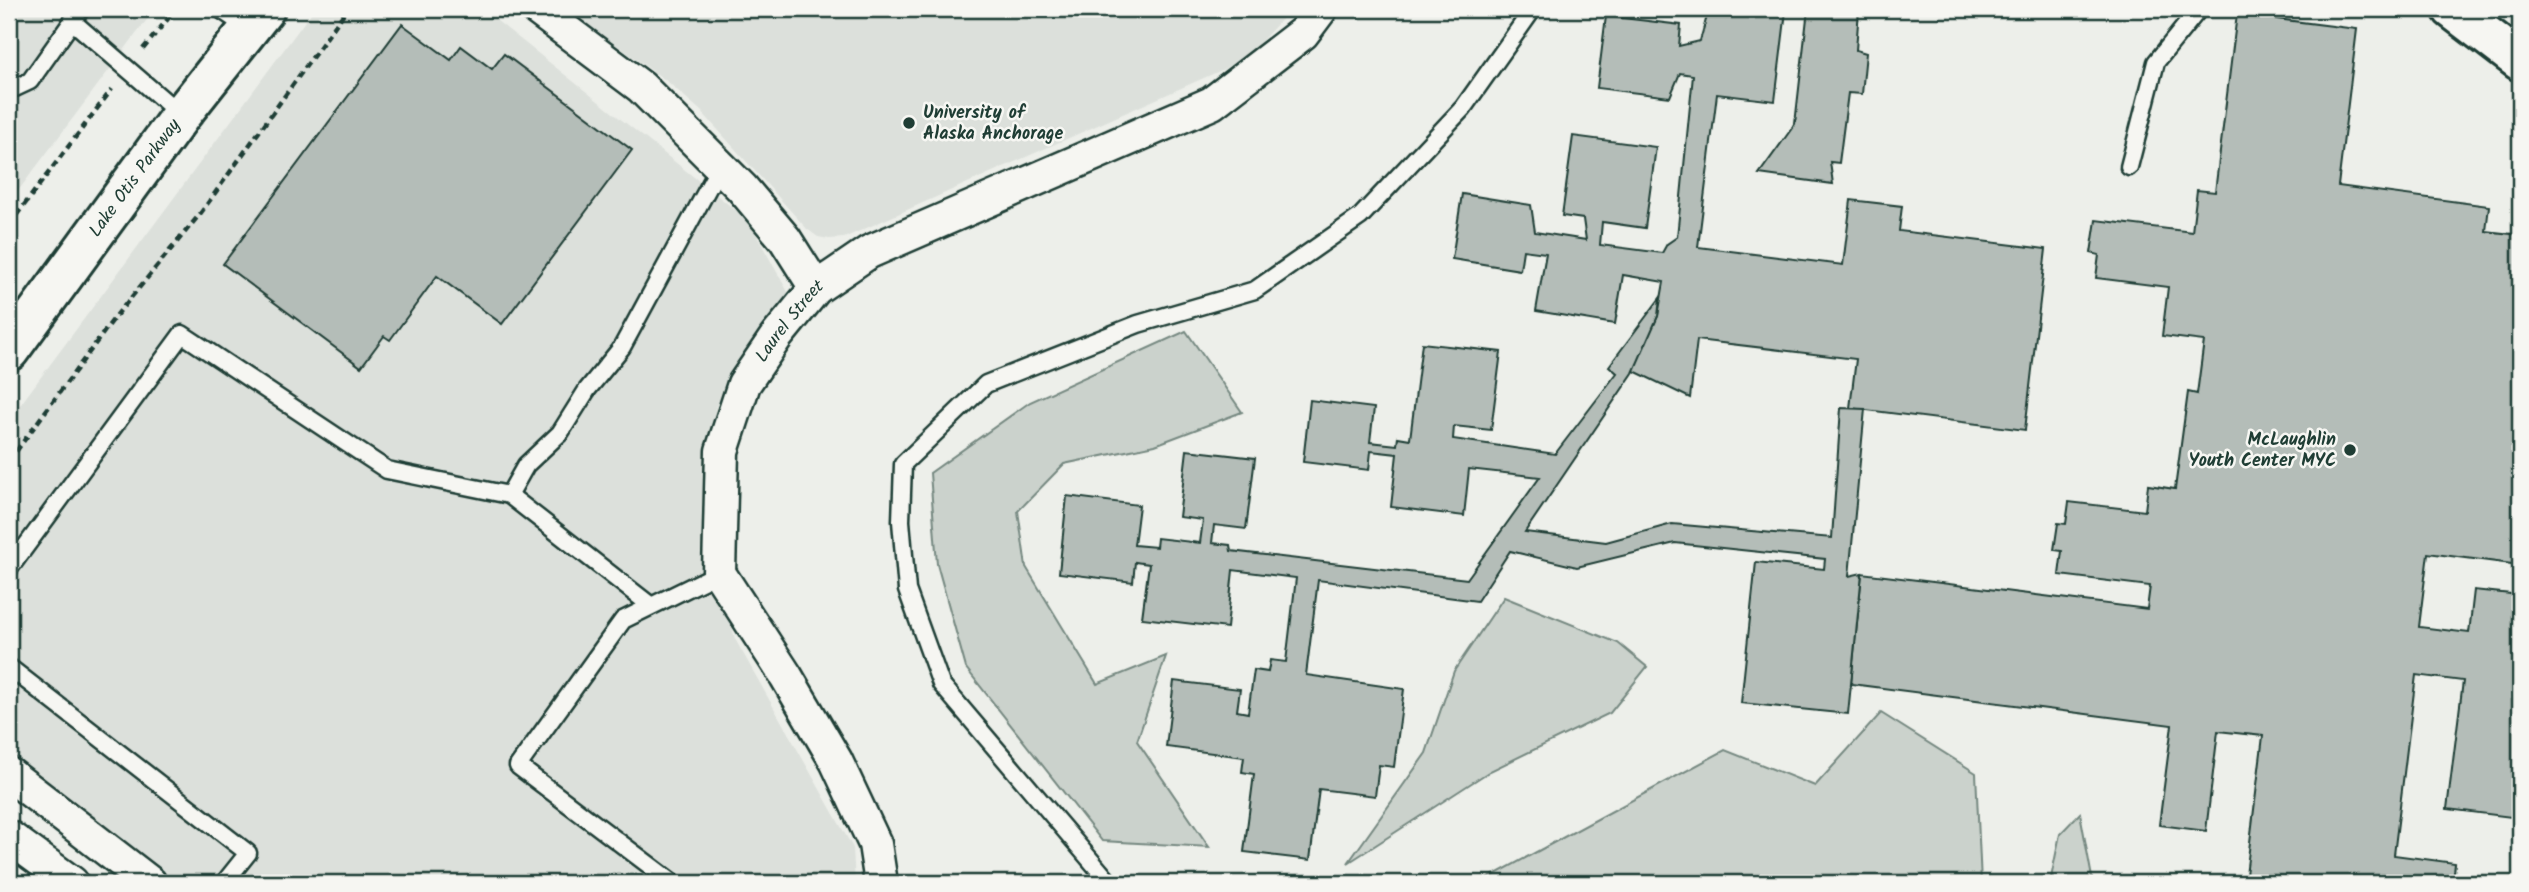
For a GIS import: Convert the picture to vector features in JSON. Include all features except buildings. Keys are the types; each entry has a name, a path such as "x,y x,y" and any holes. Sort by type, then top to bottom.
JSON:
{"main road":[{"path":"2452,9 2520,61"},
{"name":"Lake Otis Parkway","path":"9,351 181,115 245,15"}],"street":[{"path":"537,9 641,87 720,166 785,239 816,288"},
{"name":"Laurel Street","path":"719,573 722,452 744,384 776,337 816,288 869,252 1212,103 1303,33 1321,9"},
{"path":"719,573 836,761 875,844 881,883"},
{"path":"9,774 150,883"},
{"path":"9,837 72,883"}],"lane":[{"path":"1110,883 941,684 907,590 901,521 904,464 986,384 1138,324 1255,290 1360,217 1463,108 1533,9"},
{"path":"2129,167 2156,62 2199,9"},
{"path":"9,85 15,88 30,81 76,15 128,69 181,115"},
{"path":"509,495 526,465 560,433 587,390 622,347 720,166"},
{"path":"9,569 183,334 387,470 509,495 650,605"},
{"path":"673,883 518,766 623,620 719,573"},
{"path":"9,667 248,853 224,883"}],"path":[{"path":"9,225 176,9"},
{"path":"9,461 115,317 200,214 347,9"}],"shaded area":[{"path":"9,9 155,9 9,203"},
{"path":"314,9 482,9 748,220 788,292 716,406 706,526 735,639 853,848 855,883 156,883 9,774 9,420"},
{"name":"University of Alaska Anchorage","path":"566,9 1291,9 1255,48 1224,69 844,238 829,239 818,237 807,229 701,111 668,82"},
{"path":"1186,331 1242,412 1155,445 1064,464 1018,511 1026,567 1097,684 1166,656 1137,741 1209,847 1102,841 966,668 937,564 930,473 1030,402"},
{"path":"1504,597 1618,643 1647,667 1610,713 1490,771 1348,863 1426,753 1454,671"},
{"path":"1881,713 1976,773 1981,883 1479,883 1725,750 1815,786"},
{"path":"2080,813 2093,883 2050,883 2060,834"}],"place":[{"name":"University of Alaska Anchorage","path":"909,123"},
{"name":"McLaughlin Youth Center MYC","path":"2350,450"}]}
